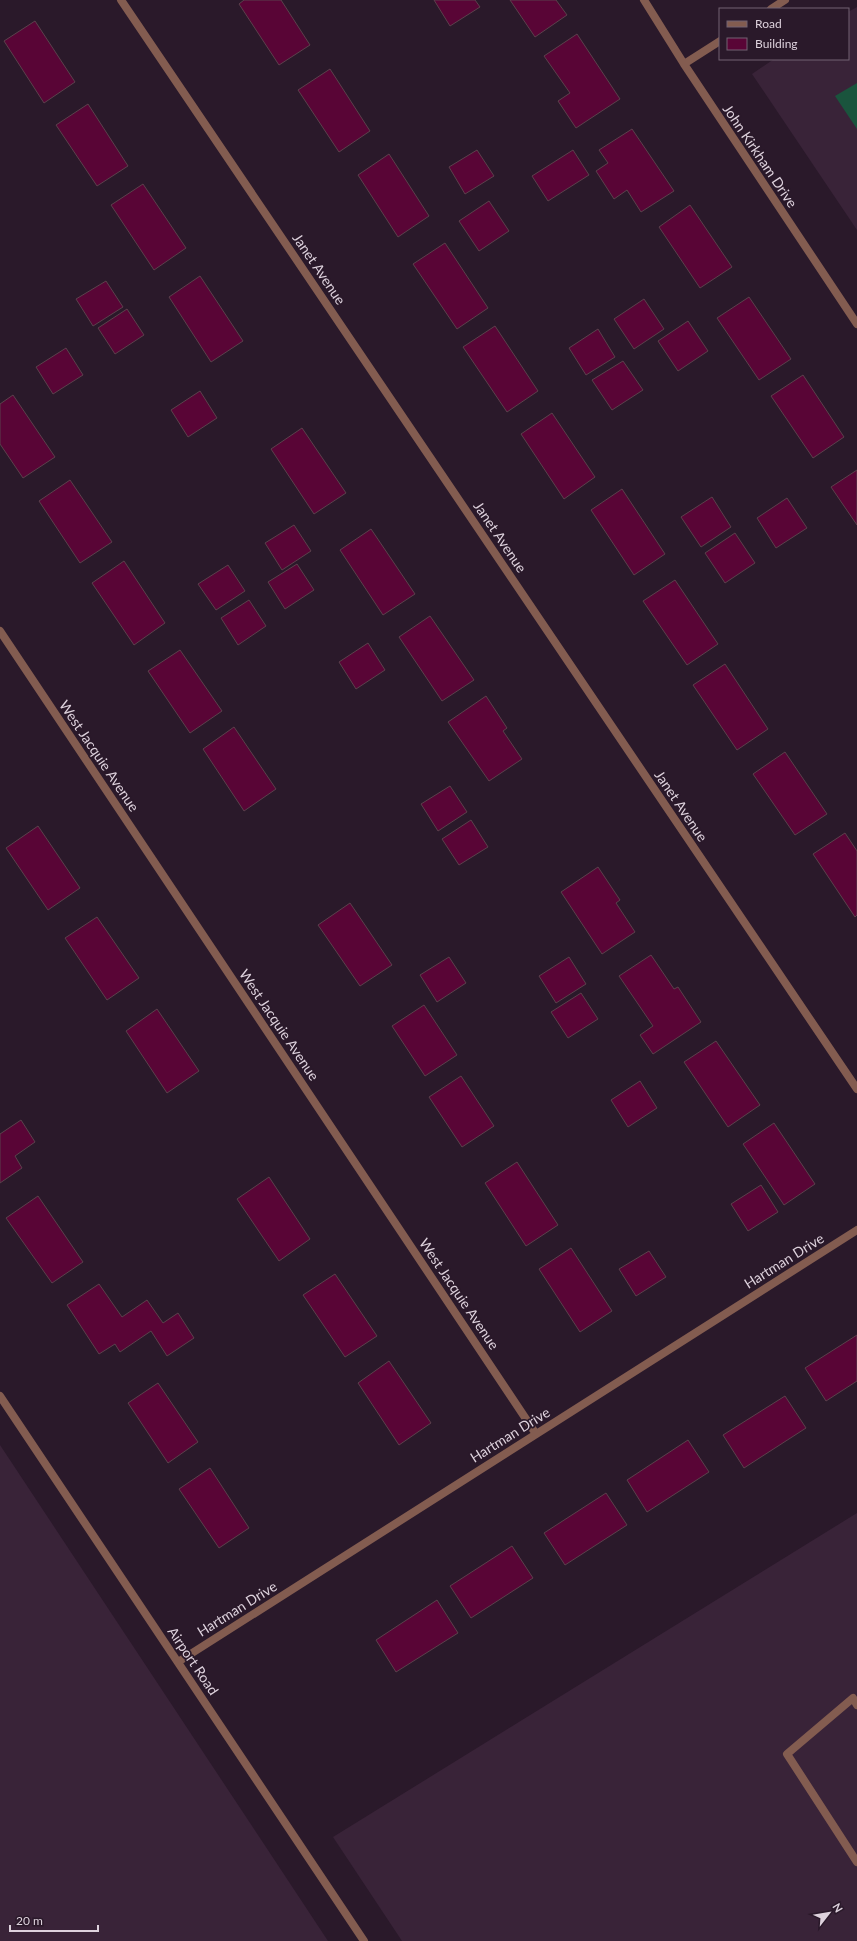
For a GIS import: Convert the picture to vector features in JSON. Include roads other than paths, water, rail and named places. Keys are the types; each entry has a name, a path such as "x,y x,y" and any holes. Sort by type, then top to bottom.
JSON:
{"street":[{"name":"Janet Avenue","path":"121,0 857,1089"},
{"name":"John Kirkham Drive","path":"644,0 684,64 857,324"},
{"path":"773,8 785,0"},
{"path":"684,64 719,42"},
{"name":"West Jacquie Avenue","path":"0,631 536,1434"},
{"name":"Hartman Drive","path":"178,1662 857,1230"},
{"name":"Airport Road","path":"0,1396 364,1941"},
{"path":"857,1705 853,1698 786,1754 857,1862"}]}
